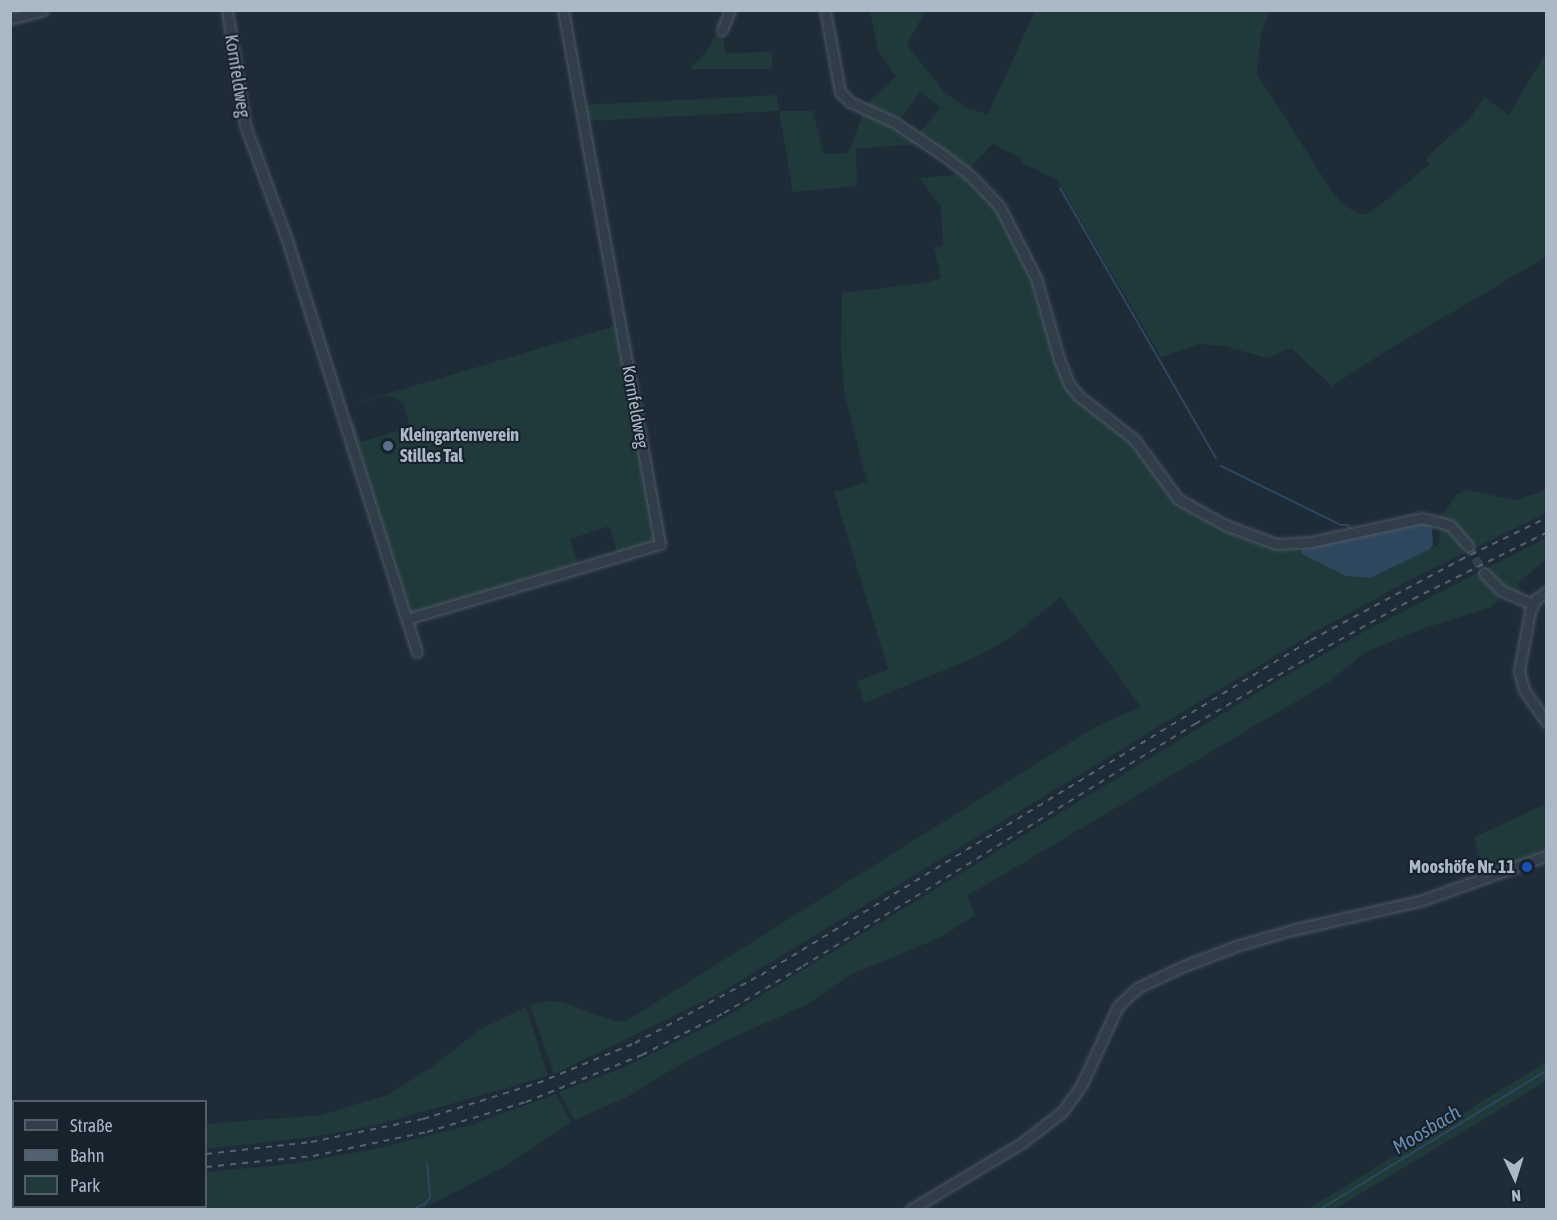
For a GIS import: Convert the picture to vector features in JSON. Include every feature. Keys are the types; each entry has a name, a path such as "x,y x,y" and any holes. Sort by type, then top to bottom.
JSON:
{"street":[{"path":"10,19 43,10"},
{"name":"Kornfeldweg","path":"227,10 244,125 290,251 417,652"},
{"name":"Kornfeldweg","path":"407,619 660,544 563,10"},
{"path":"722,30 730,10"},
{"path":"825,10 838,87 844,97 915,135 988,192 1008,219 1036,279 1059,359 1069,384 1080,397 1134,439 1172,493 1201,514 1269,543 1290,545 1429,518 1450,525 1468,546"},
{"path":"1484,573 1502,591 1533,604"},
{"path":"1546,592 1533,604 1520,671 1524,690 1546,722"},
{"path":"910,1209 1013,1148 1062,1112 1081,1086 1115,1011 1137,988 1184,966 1246,943 1414,902 1546,856"}],"green space":[{"path":"870,11 925,11 907,45 945,93 968,109 988,114 1035,11 1269,11 1261,36 1257,74 1333,193 1345,206 1359,214 1367,214 1380,205 1430,164 1426,158 1471,117 1484,97 1509,115 1546,52 1546,257 1383,353 1332,386 1291,348 1268,358 1224,346 1201,344 1161,357 1057,180 1023,163 1021,158 993,144 968,170 921,136 920,132 941,108 920,92 898,122 864,106 896,76 878,51"},
{"path":"718,32 724,35 725,53 772,52 772,69 690,69 706,52"},
{"path":"777,95 779,111 586,121 583,105"},
{"path":"779,111 813,111 823,154 848,153 864,112 918,141 917,144 856,149 857,186 793,192"},
{"path":"963,174 999,212 1033,279 1074,398 1125,436 1170,496 1191,513 1241,537 1280,550 1429,521 1452,531 1463,548 1471,544 1465,534 1453,523 1437,516 1444,513 1457,494 1467,490 1515,500 1546,490 1546,513 1404,583 1308,636 715,996 554,1074 530,1005 548,1001 562,1002 614,1021 628,1020 1093,728 1141,707 1061,597 1013,636 976,657 864,703 857,681 888,669 834,492 867,482 844,391 841,345 842,293 924,283 941,278 934,248 943,245 941,207 919,178","holes":["1424,523 1431,528 1440,529 1439,544 1371,578 1346,576 1302,554 1304,549"]},
{"path":"618,325 655,540 618,555 609,526 570,539 578,564 611,555 413,614 408,612 348,422 354,422 361,442 410,427 403,403 389,395 343,407"},
{"path":"1546,538 1546,559 1518,583 1522,596 1482,577 1490,587 1503,595 1491,607 1422,629 1364,653 1329,682 967,896 976,915 941,937 850,975 806,1005 731,1038 676,1067 627,1097 575,1120 567,1107 559,1092 623,1068 726,1017 1273,683 1367,630"},
{"path":"1546,804 1546,853 1484,876 1474,837"},
{"path":"526,1007 548,1076 377,1125 311,1137 207,1149 207,1124 321,1115 387,1095 432,1067 479,1030"},
{"path":"1546,1062 1546,1081 1535,1088 1335,1209 1308,1209"},
{"path":"556,1094 571,1122 502,1168 422,1209 11,1210 10,1194 12,1194 12,1208 207,1208 207,1172 290,1164 381,1148 474,1124"}],"water":[{"path":"1424,523 1430,525 1432,530 1433,545 1430,549 1371,578 1346,576 1302,554 1301,551 1304,549"}],"waterway":[{"path":"1060,188 1216,458"},
{"path":"1221,466 1341,525 1348,525 1351,531"},
{"name":"Moosbach","path":"1319,1210 1546,1071"},
{"path":"412,1210 426,1203 430,1197 427,1163"}],"tunnel":[{"path":"1468,546 1484,573"}],"railway":[{"path":"207,1154 311,1142 423,1119 538,1083 635,1043 761,975 1311,640 1460,560 1546,518"},
{"path":"207,1167 313,1156 427,1132 526,1102 642,1055 724,1013 803,966 1195,724 1318,652 1413,599 1546,533"}],"place":[{"name":"Kleingartenverein Stilles Tal","path":"388,446"},
{"name":"Mooshöfe Nr. 11","path":"1527,867"}]}
